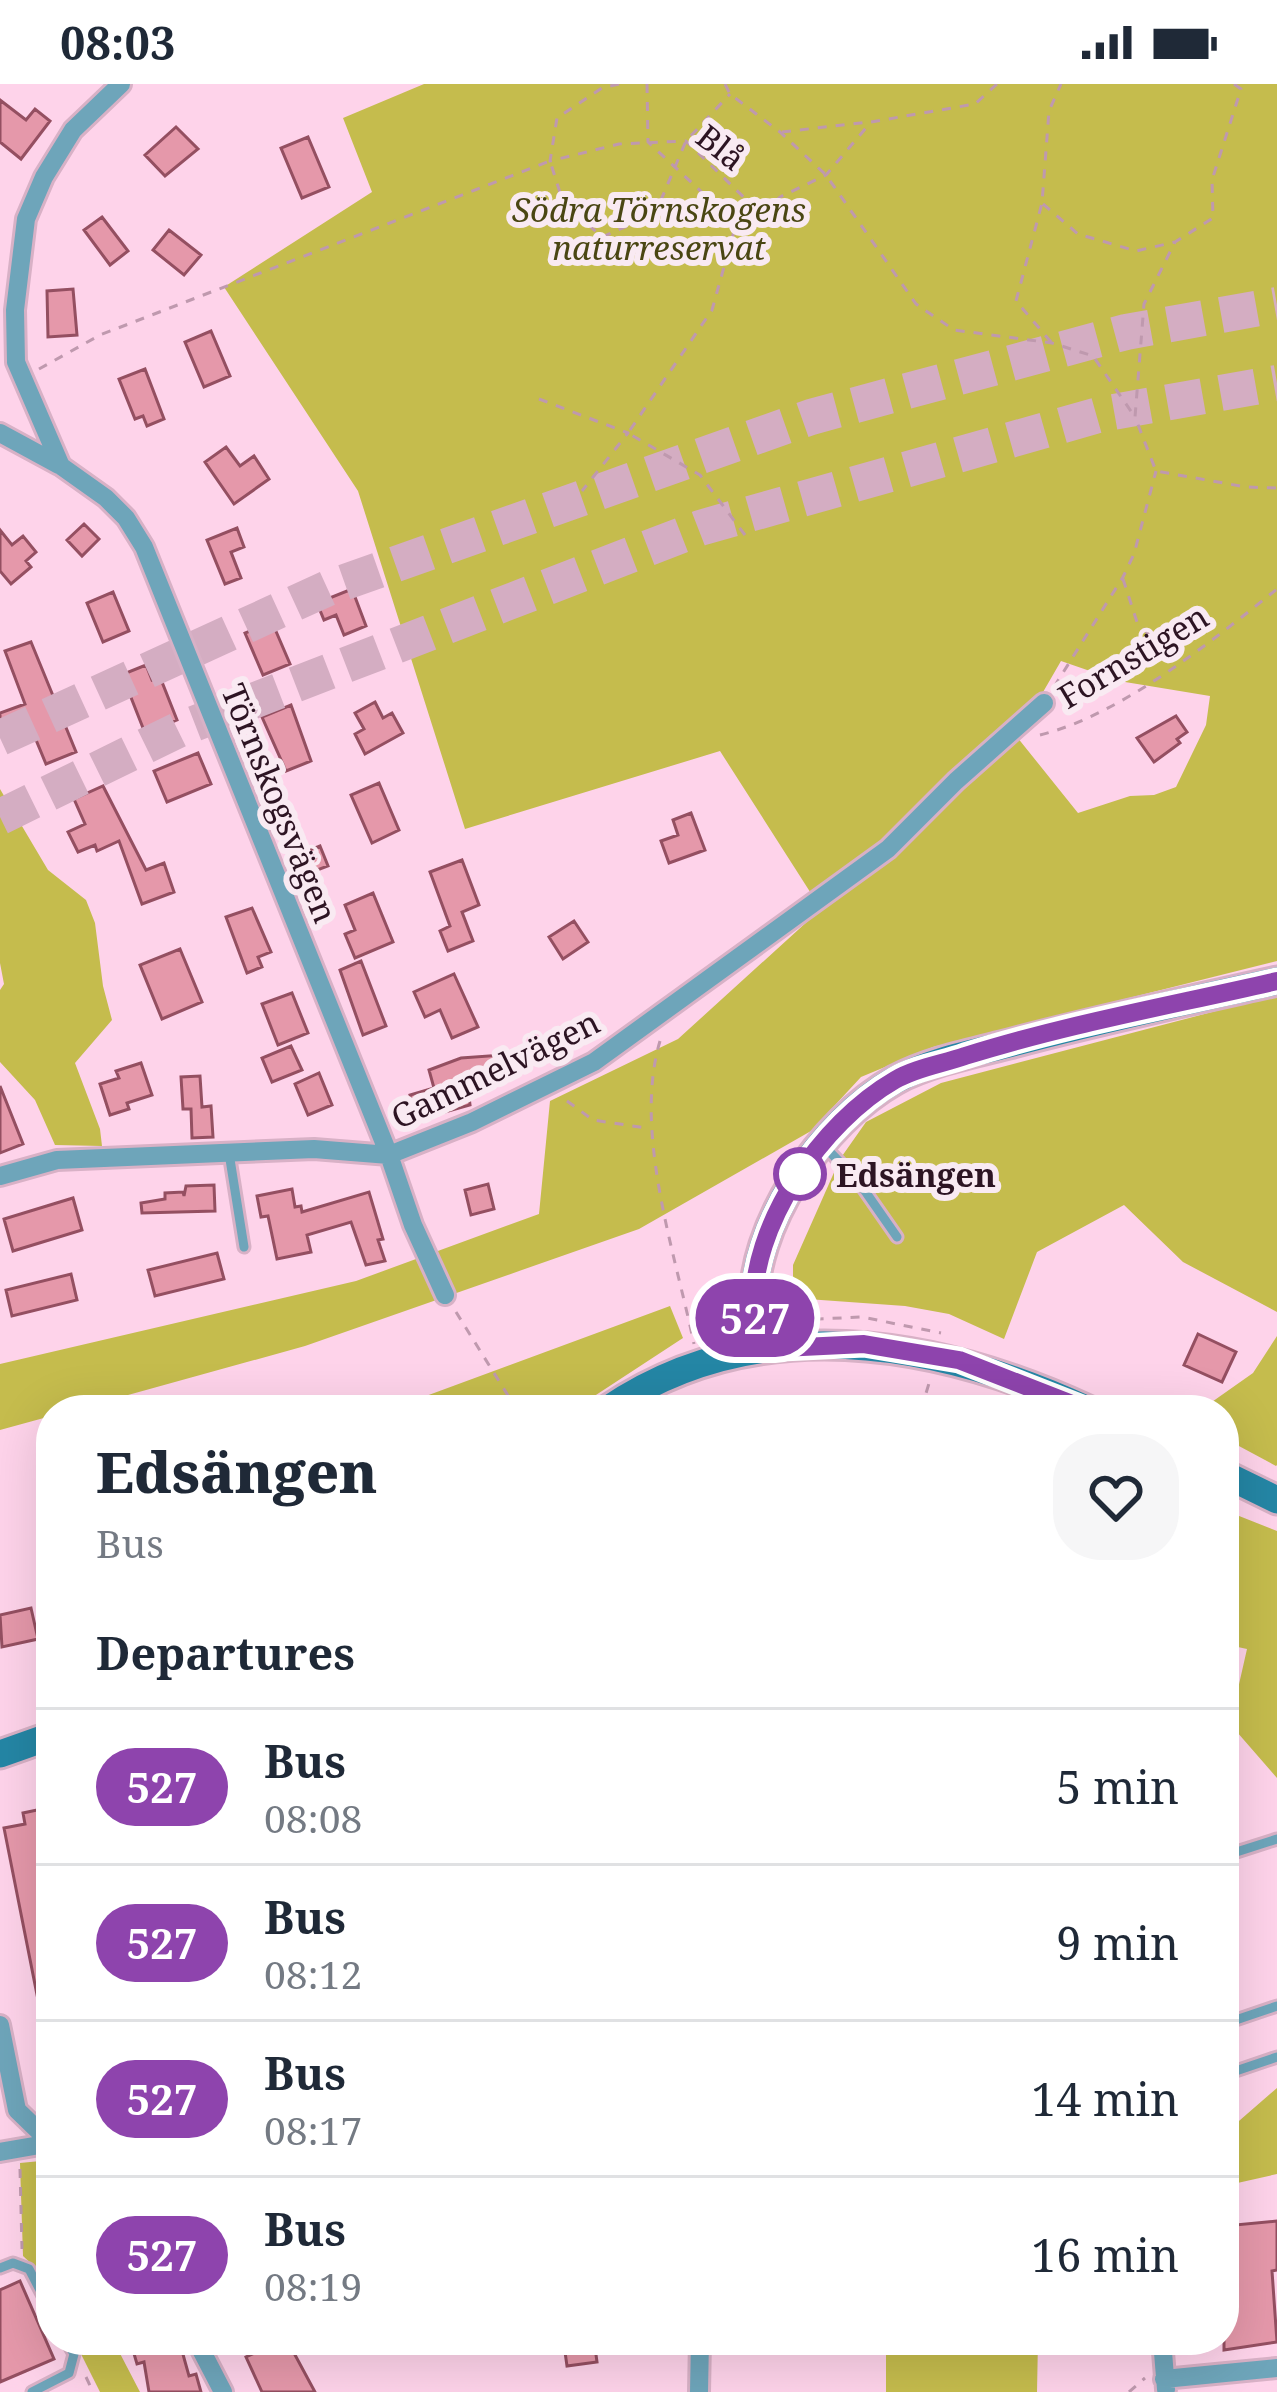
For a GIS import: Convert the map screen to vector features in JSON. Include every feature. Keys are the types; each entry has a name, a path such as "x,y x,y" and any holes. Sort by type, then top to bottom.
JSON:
{"street":[{"name":"Törnskogsvägen","path":"121,84 73,130 44,177 26,219 13,372 61,466 126,518 144,547 445,1295"},
{"path":"0,433 61,466"},
{"name":"Gammelvägen","path":"0,1176 57,1160 314,1149 388,1155 472,1122 594,1062 889,849 1044,704"},
{"path":"761,1349 754,1313 758,1267 772,1226 793,1183 855,1106 899,1077 1051,1033 1277,981"},
{"path":"632,1395 701,1364 761,1349 864,1344 959,1360 1049,1395"},
{"path":"1239,1481 1277,1500"},
{"path":"0,1754 36,1741"},
{"path":"0,2025 16,2110 36,2129"},
{"path":"209,2355 223,2392"},
{"path":"699,2392 700,2355"},
{"path":"1165,2384 1277,2368"}],"lane":[{"path":"821,1143 858,1181 897,1238"},
{"path":"229,1153 244,1247"},
{"path":"1239,1851 1277,1839"},
{"path":"1239,2019 1277,2006"},
{"path":"1239,2070 1277,2056"},
{"path":"0,2268 23,2264 36,2286"},
{"path":"32,2392 69,2373 74,2355"}],"path":[{"path":"619,84 602,86 557,118 550,160 563,202 602,237 655,214 686,141 730,94"},
{"path":"647,84 649,142 736,224"},
{"path":"725,84 730,94 826,175 916,304 953,330 1052,343 1093,356 1135,418 1156,471 1134,554 1044,704"},
{"path":"780,132 976,104 997,84"},
{"path":"1052,343 1016,301 1042,203 1049,111 1061,84"},
{"path":"1042,203 1078,234 1136,251 1175,242 1213,218 1212,180 1240,88 1234,84"},
{"name":"Blå","path":"13,372 550,160 619,144 686,141 761,214 780,197 826,175 871,122"},
{"path":"736,224 761,214"},
{"path":"582,491 712,310 736,224"},
{"path":"1135,418 1144,304 1175,242"},
{"path":"539,399 628,433 700,475 746,536"},
{"path":"1156,471 1277,488"},
{"path":"1123,577 1137,622 1177,664"},
{"name":"Fornstigen","path":"1002,740 1045,735 1112,704 1177,664 1277,589"},
{"path":"670,1005 650,1075 649,1129 694,1345"},
{"path":"546,1085 593,1120 649,1129"},
{"path":"445,1295 508,1395"},
{"path":"926,1395 934,1367"},
{"path":"9,2150 23,2264"}],"green space":[{"name":"Södra Törnskogens naturreservat","path":"424,84 1277,84 1277,961 933,1047 861,1077 811,1131 639,1229 305,1346 128,1395 36,1395 36,1420 0,1430 0,1364 356,1281 539,1214 550,1101 678,1039 821,909 720,751 465,829 358,491 224,287 372,192 343,118","holes":["1061,661 1119,681 1210,696 1206,725 1176,787 1078,813 1017,737"]},
{"path":"0,789 48,870 86,900 95,923 112,1020 75,1063 102,1146 55,1145 35,1100 0,1062 0,990 4,984"},
{"path":"1277,995 1277,1312 1183,1262 1124,1205 1037,1252 1004,1339 949,1314 793,1298 793,1265 840,1159 866,1122 941,1083"},
{"path":"670,1306 683,1338 596,1395 429,1395"},
{"path":"1277,1336 1276,1466 1239,1446 1239,1395 1222,1395 1253,1373"},
{"path":"1239,1516 1277,1531 1277,1778 1239,1734 1239,1684 1247,1649 1239,1647"},
{"path":"1277,2088 1277,2174 1239,2183 1239,2121"},
{"path":"36,2161 36,2268 23,2256 20,2163"},
{"path":"82,2355 121,2355 140,2392 100,2392"},
{"path":"886,2355 1038,2355 1037,2392 886,2392"}],"building":[{"path":"0,100 26,120 35,109 50,121 21,159 0,142"},
{"path":"176,127 198,149 165,176 145,155"},
{"path":"308,137 329,187 302,198 281,148"},
{"path":"102,217 128,251 110,265 84,230"},
{"path":"169,230 201,255 184,275 153,250"},
{"path":"73,289 77,335 48,337 47,291"},
{"path":"211,331 230,376 204,387 185,342"},
{"path":"145,369 164,419 147,426 143,416 135,419 119,379"},
{"path":"226,447 240,466 254,456 269,479 234,504 205,462"},
{"path":"84,524 99,539 82,556 67,540"},
{"path":"237,528 244,547 231,552 241,578 225,584 207,540"},
{"path":"0,530 12,545 23,536 36,552 26,561 31,567 11,584 0,571"},
{"path":"352,589 366,626 344,635 336,615 324,620 317,603"},
{"path":"113,592 129,631 103,642 87,603"},
{"path":"272,622 290,664 263,675 245,633"},
{"path":"31,642 76,752 46,764 29,723 4,733 0,723 0,713 25,704 5,651"},
{"path":"146,665 152,680 160,677 177,720 145,733 130,695 114,701 106,681"},
{"path":"375,702 383,718 392,713 403,733 365,754 355,734 364,729 355,713"},
{"path":"291,705 311,761 286,771 262,717"},
{"path":"1176,716 1187,732 1154,762 1137,738"},
{"path":"198,753 211,784 167,802 154,771"},
{"path":"379,783 399,830 372,843 351,795"},
{"path":"103,786 146,870 164,863 174,892 142,904 119,841 97,851 95,845 78,852 68,832 85,824 74,799"},
{"path":"691,813 705,850 669,863 661,841 678,835 673,820"},
{"path":"320,846 328,866 304,875 297,855"},
{"path":"462,860 479,905 462,912 473,941 448,951 440,931 450,926 430,872"},
{"path":"373,893 393,942 355,958 345,934 355,930 345,905"},
{"path":"252,908 271,952 258,957 262,967 247,973 226,917"},
{"path":"574,921 588,942 563,959 549,937"},
{"path":"180,949 202,1002 162,1019 140,965"},
{"path":"361,961 386,1026 363,1035 340,970"},
{"path":"454,974 478,1027 452,1038 440,1010 425,1017 414,992"},
{"path":"292,993 308,1033 278,1045 262,1004"},
{"path":"291,1046 302,1070 272,1082 262,1058"},
{"path":"502,1055 504,1078 467,1081 470,1105 417,1120 410,1095 434,1088 429,1070 461,1058"},
{"path":"141,1063 152,1095 110,1115 100,1084 119,1078 116,1071"},
{"path":"319,1073 332,1105 308,1115 295,1084"},
{"path":"200,1076 202,1107 211,1106 213,1137 192,1138 191,1109 183,1109 181,1077"},
{"path":"0,1086 23,1144 0,1153"},
{"path":"488,1184 494,1209 471,1215 465,1190"},
{"path":"214,1185 215,1211 142,1213 141,1203 165,1199 165,1193 183,1192 184,1196 186,1186"},
{"path":"292,1189 295,1207 301,1206 302,1212 369,1192 385,1261 366,1265 351,1222 307,1235 311,1252 277,1259 268,1216 261,1217 257,1196"},
{"path":"73,1198 82,1230 13,1251 4,1219"},
{"path":"217,1253 224,1279 155,1296 148,1270"},
{"path":"71,1274 77,1300 12,1316 6,1290"},
{"path":"1198,1334 1236,1352 1222,1382 1184,1365"},
{"path":"31,1608 36,1639 2,1647 0,1615"},
{"path":"36,1810 36,1990 4,1828 25,1824 23,1813"},
{"path":"1277,2221 1277,2270 1272,2271 1277,2342 1239,2348 1239,2225"},
{"path":"20,2281 36,2318 36,2355 54,2359 0,2382 0,2290"},
{"path":"134,2355 183,2355 189,2376 196,2374 201,2392 149,2392 144,2362 137,2364"},
{"path":"295,2355 315,2392 262,2392 246,2357"},
{"path":"565,2355 596,2355 597,2362 567,2366"}],"tunnel":[{"path":"0,738 328,588 811,417 1126,332 1277,305"},
{"path":"0,817 178,730 700,528 1102,414 1277,383"}],"bus line":[{"name":"527","path":"1054,1395 959,1360 864,1344 761,1349 754,1313 758,1267 793,1183 855,1106 899,1077 1072,1027 1277,981"}],"place":[{"name":"Edsängen","path":"800,1174"}]}
